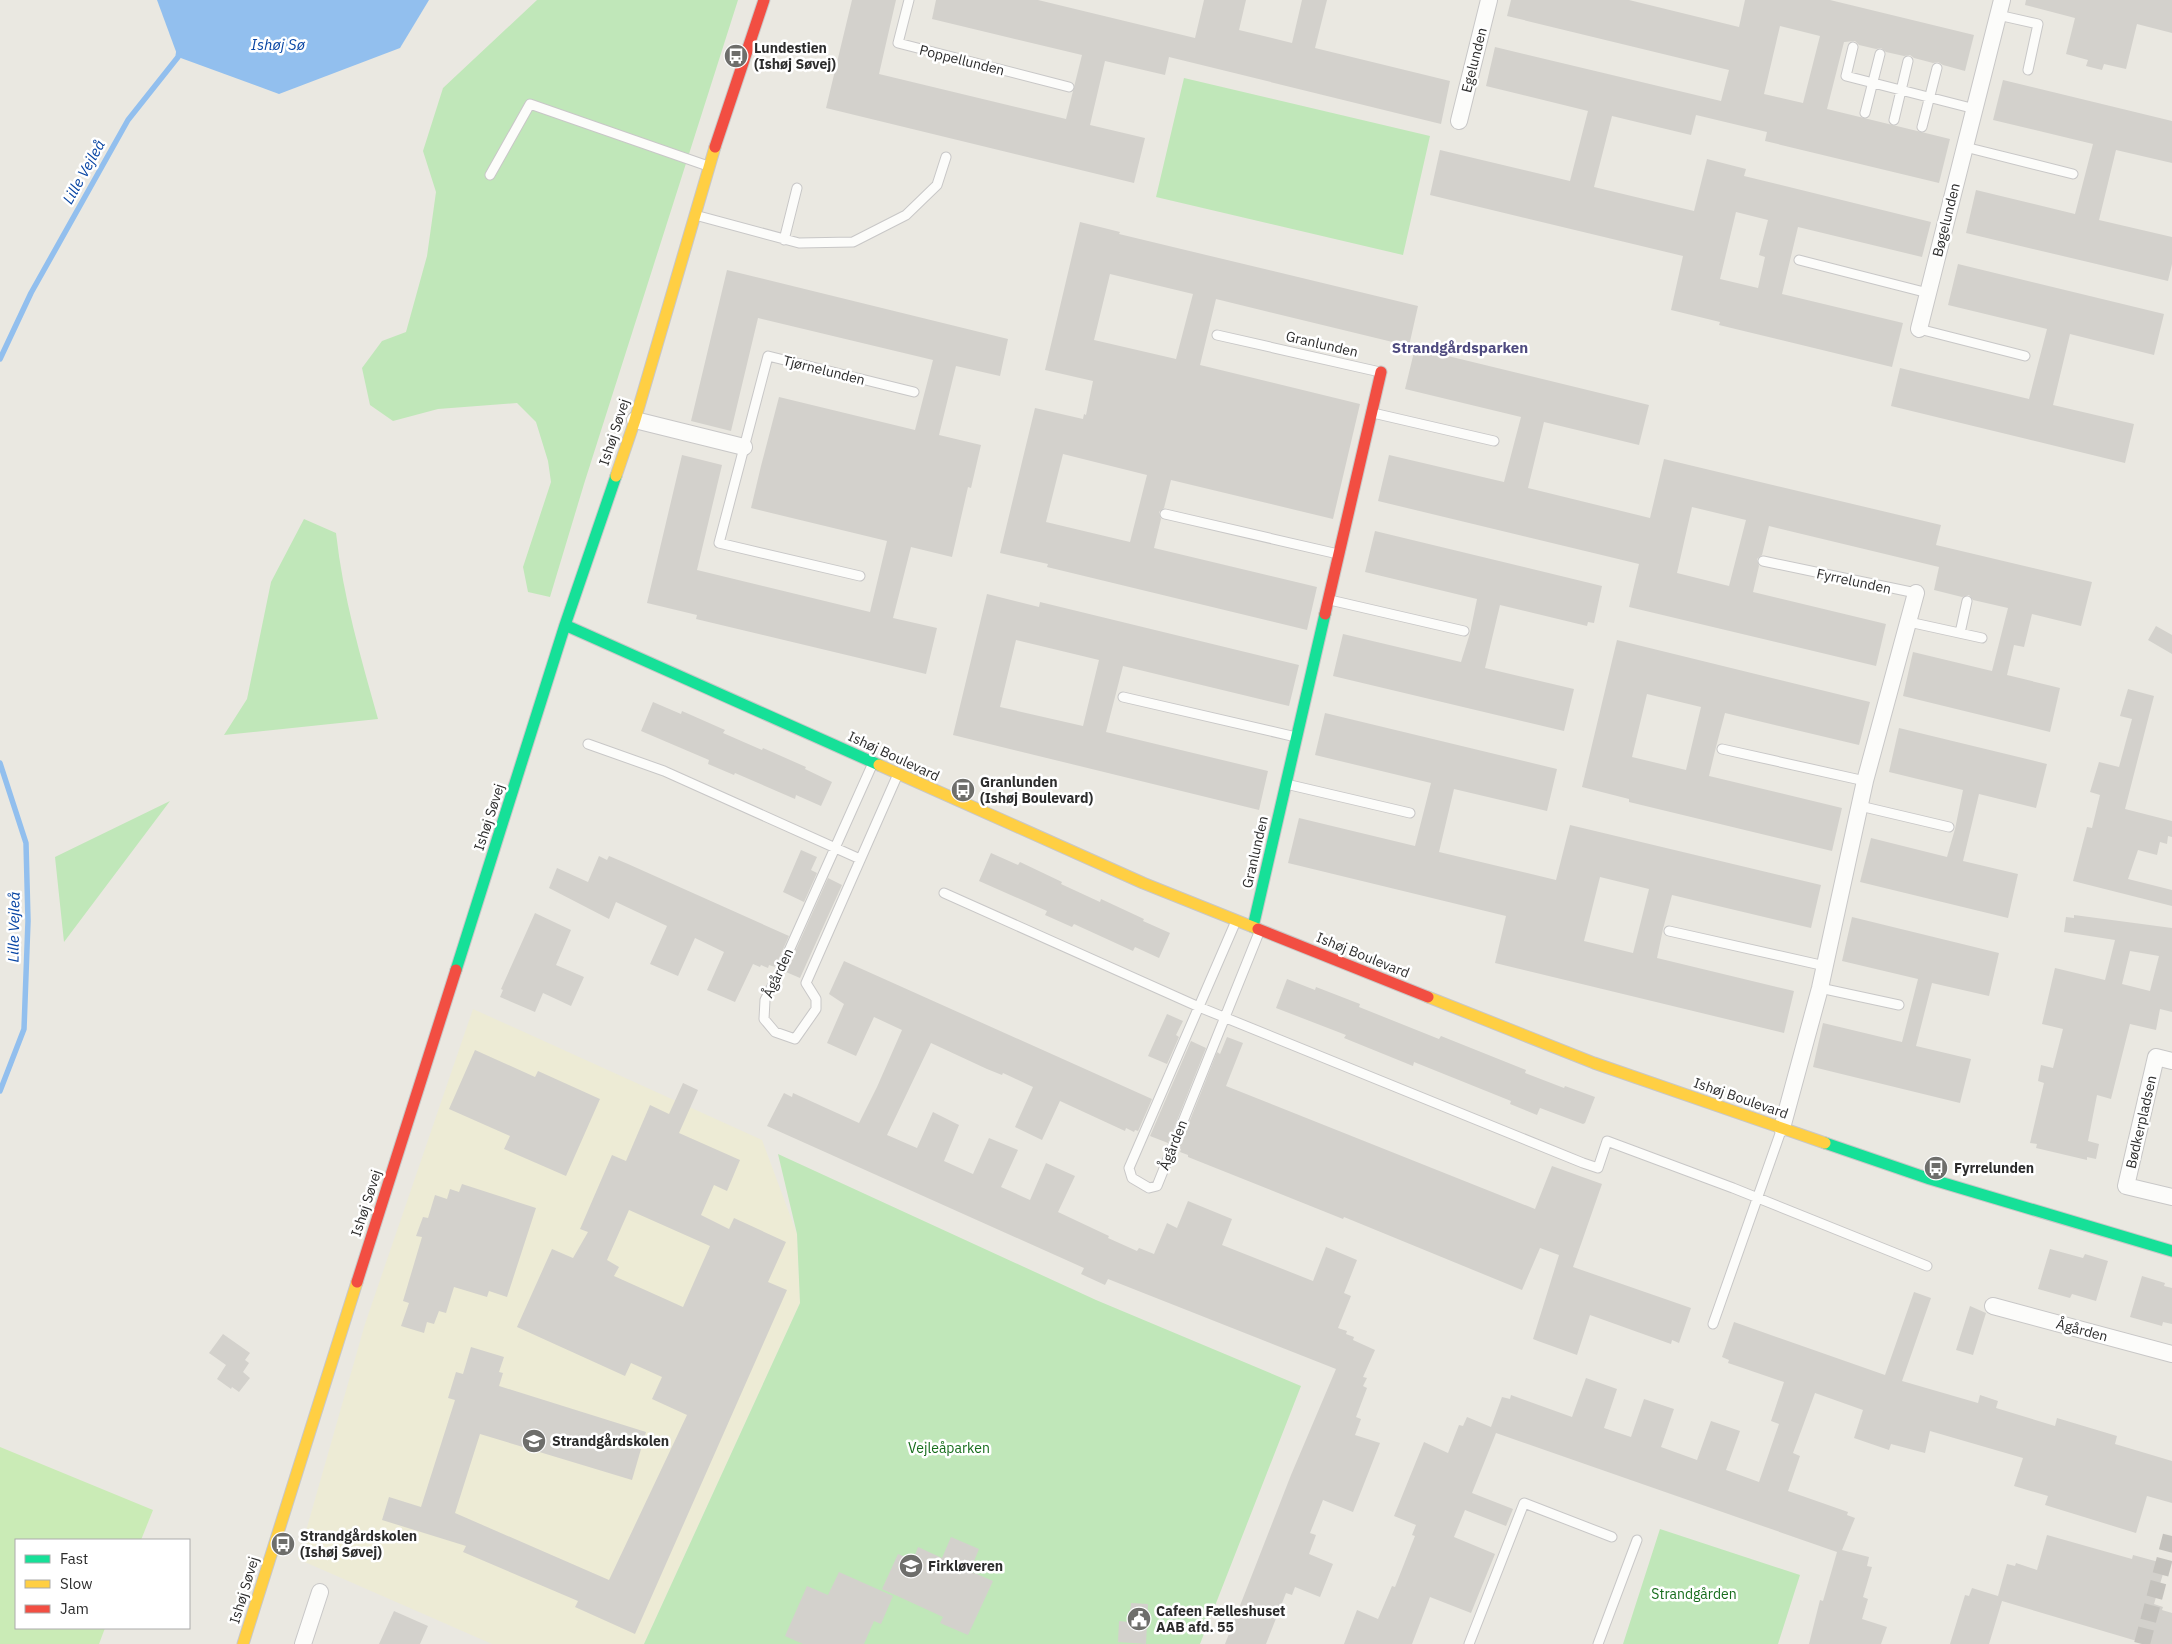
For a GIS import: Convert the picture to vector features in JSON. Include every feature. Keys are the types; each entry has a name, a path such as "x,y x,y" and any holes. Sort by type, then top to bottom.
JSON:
{"street":[{"name":"Ishøj Søvej","path":"243,1644 566,625 635,420 709,166 764,0"},
{"name":"Egelunden","path":"1459,121 1489,0"},
{"name":"Bøgelunden","path":"1919,329 2000,8"},
{"name":"Granlunden","path":"1257,929 1286,784 1380,372"},
{"path":"635,420 744,447"},
{"name":"Fyrrelunden","path":"1782,1128 1820,988 1865,781 1916,593"},
{"name":"Ishøj Boulevard","path":"566,625 1134,879 1594,1063 1930,1179 2172,1251"},
{"name":"Bødkerpladsen","path":"2172,1061 2156,1057 2126,1186 2172,1197"},
{"name":"Ågården","path":"1993,1306 2172,1354"},
{"path":"303,1644 320,1592"}],"lane":[{"name":"Poppellunden","path":"909,0 898,43 1069,87"},
{"path":"2000,8 2038,24 2028,70"},
{"path":"1853,46 1846,76 1975,109"},
{"path":"1865,113 1880,54"},
{"path":"1894,120 1908,61"},
{"path":"1922,127 1937,68"},
{"path":"490,175 530,104 709,166"},
{"path":"1965,147 2073,174"},
{"path":"695,215 798,243 853,242 906,215 937,186 946,157"},
{"path":"784,240 796,188"},
{"path":"1799,260 1928,293"},
{"name":"Bøgelunden","path":"1919,329 2025,356"},
{"name":"Granlunden","path":"1218,335 1380,372"},
{"name":"Tjørnelunden","path":"860,576 719,543 768,356 914,392"},
{"path":"1371,413 1494,441"},
{"path":"1165,514 1339,554"},
{"name":"Fyrrelunden","path":"1764,561 1916,593"},
{"path":"1328,599 1464,631"},
{"path":"1960,633 1967,601"},
{"path":"1909,622 1982,638"},
{"path":"1123,697 1297,738"},
{"path":"588,744 664,771 860,859"},
{"path":"1722,750 1865,781"},
{"name":"Ågården","path":"873,762 779,973 765,1000 764,1019 775,1032 795,1039 816,1009 816,999 806,983 898,774"},
{"path":"1286,784 1410,813"},
{"path":"1860,806 1949,827"},
{"path":"944,893 1225,1018 1598,1168 1608,1141 1927,1266"},
{"name":"Ågården","path":"1237,920 1129,1168 1132,1178 1149,1188 1157,1186 1225,1018 1257,929"},
{"path":"1669,931 1825,966"},
{"path":"1820,988 1899,1005"},
{"path":"1713,1324 1782,1128"},
{"path":"1468,1644 1524,1503 1612,1537"},
{"path":"1598,1644 1637,1540"}],"shaded area":[{"name":"Strandgårdskolen","path":"473,1009 762,1140 797,1234 800,1303 644,1644 492,1644 298,1559 365,1324"}],"green space":[{"path":"537,0 738,0 584,484 550,597 528,592 523,567 551,482 548,461 536,422 517,403 438,409 393,421 370,405 362,368 382,341 406,332 427,256 436,192 423,151 443,88"},
{"path":"1184,78 1430,136 1403,255 1156,197"},
{"path":"304,519 336,533 348,604 378,719 224,735 247,699 271,582"},
{"path":"170,801 64,942 55,857"},
{"name":"Vejleåparken","path":"778,1154 1096,1300 1301,1386 1200,1644 644,1644 800,1303 797,1234"},
{"path":"0,1447 153,1510 141,1539 15,1539 15,1629 105,1629 99,1644 0,1644"},
{"name":"Strandgården","path":"1660,1529 1800,1575 1778,1644 1623,1644"}],"water":[{"name":"Ishøj Sø","path":"157,0 429,0 400,48 279,94 178,57"}],"building":[{"path":"852,0 896,0 879,74 1066,119 1082,55 932,19 936,0 1038,0 1195,38 1204,0 1246,0 1239,30 1292,43 1302,0 1327,0 1315,48 1450,81 1441,124 1169,57 1165,75 1105,61 1090,125 1145,138 1134,183 826,108"},
{"path":"1511,0 1629,0 1739,27 1745,0 1830,0 1974,35 1965,71 1938,62 1933,63 1914,58 1910,55 1904,56 1886,52 1881,48 1876,49 1859,45 1855,41 1844,42 1827,109 1950,139 1939,183 1765,141 1767,132 1696,115 1691,135 1612,116 1594,187 1694,211 1707,159 1746,169 1744,176 1931,222 1922,257 1798,227 1782,294 1903,323 1892,367 1719,325 1720,322 1671,310 1683,256 1430,195 1440,150 1570,181 1588,111 1486,86 1495,47 1721,101 1729,70 1507,16","holes":["1780,26 1820,36 1803,103 1764,94","1736,212 1768,220 1759,255 1765,257 1758,288 1720,279"]},
{"path":"2026,0 2172,0 2172,33 2137,24 2126,69 2104,64 2102,70 2086,66 2088,60 2066,54 2075,18 2025,5"},
{"path":"2003,80 2172,121 2172,163 2116,150 2099,220 2172,237 2172,264 2168,281 1966,233 1976,190 2075,214 2093,144 1993,120"},
{"path":"1080,222 1120,232 1119,234 1418,306 1409,346 1216,299 1200,365 1360,404 1333,519 1171,480 1164,508 1159,512 1161,519 1154,548 1317,587 1307,630 1047,567 1048,564 1000,553 1035,408 1083,419 1084,414 1086,415 1093,381 1045,370","holes":["1110,274 1193,294 1176,359 1094,340","1063,454 1147,475 1130,542 1046,522"]},
{"path":"1958,264 2164,314 2154,355 2070,334 2053,405 2134,424 2125,463 1891,406 1900,368 2029,399 2047,329 1948,305"},
{"path":"727,270 1008,339 1000,376 956,366 939,435 981,445 971,488 968,487 952,557 911,547 893,618 937,628 926,674 696,619 697,615 647,603 682,455 722,465 697,570 870,612 887,541 751,508 761,466 779,397 915,430 933,360 758,318 731,431 691,421"},
{"path":"1415,348 1649,405 1639,445 1544,422 1528,488 1650,518 1664,459 1941,525 1936,545 2092,582 2081,626 2032,614 2024,647 2014,645 2007,675 2060,688 2050,732 1903,696 1913,652 1992,671 2008,608 1973,600 1969,595 1962,597 1934,590 1939,567 1769,526 1762,555 1757,559 1759,566 1753,592 1886,624 1876,666 1629,607 1639,564 1378,501 1389,455 1504,482 1521,417 1405,389","holes":["1692,507 1746,520 1729,586 1677,573"]},
{"path":"1375,531 1602,586 1594,623 1588,622 1587,626 1500,605 1485,668 1574,689 1564,731 1333,676 1343,634 1461,662 1470,633 1477,599 1365,572"},
{"path":"987,594 1039,607 1040,602 1299,665 1289,706 1123,666 1106,732 1268,771 1259,810 953,735","holes":["1016,640 1099,660 1083,726 1000,707"]},
{"path":"2156,626 2172,635 2172,654 2148,640"},
{"path":"1617,640 1870,702 1859,745 1725,713 1716,747 1709,776 1842,808 1832,851 1629,802 1629,799 1582,787","holes":["1647,694 1701,707 1686,770 1632,757"]},
{"path":"2128,689 2154,696 2125,809 2172,821 2172,837 2168,836 2167,844 2160,842 2157,855 2138,850 2128,879 2172,890 2172,906 2073,881 2087,827 2092,828 2100,795 2090,792 2099,762 2119,767 2132,719 2120,716"},
{"path":"653,702 681,714 682,711 725,730 723,733 806,767 805,769 832,782 821,806 796,795 795,799 735,773 734,775 708,764 709,760 641,731"},
{"path":"1325,713 1557,769 1547,811 1454,789 1439,852 1556,880 1570,825 1821,885 1811,928 1672,895 1663,929 1657,958 1794,991 1784,1033 1495,963 1506,916 1288,863 1299,818 1415,846 1431,783 1315,755","holes":["1600,877 1649,889 1633,953 1584,941"]},
{"path":"1899,728 2047,764 2036,808 1979,794 1963,861 2018,874 2008,918 1860,882 1871,838 1947,857 1955,829 1963,790 1889,772"},
{"path":"801,850 817,857 811,870 817,873 804,902 783,892"},
{"path":"991,853 1018,865 1020,862 1062,882 1061,884 1100,902 1101,899 1170,933 1159,958 1135,947 1133,951 1074,924 1072,927 1045,915 1047,911 979,881"},
{"path":"599,856 607,860 609,856 628,864 789,936 775,967 769,965 768,968 761,965 760,967 753,964 735,1002 707,990 724,952 695,938 678,976 650,964 667,926 616,902 609,919 549,888 557,868 588,882"},
{"path":"828,878 842,885 800,978 786,972"},
{"path":"535,913 571,930 556,965 584,977 571,1006 543,993 535,1012 500,997 503,990 501,989"},
{"path":"2074,915 2172,928 2172,1012 2160,1009 2156,1030 2130,1024 2111,1099 2097,1095 2088,1141 2099,1144 2096,1159 2087,1157 2087,1160 2036,1148 2037,1144 2030,1143 2044,1083 2038,1081 2041,1065 2053,1068 2063,1029 2042,1024 2055,968 2105,980 2115,940 2064,932 2066,917 2074,918","holes":["2130,951 2159,956 2150,991 2122,984"]},
{"path":"1852,917 1999,953 1989,996 1932,983 1916,1046 1971,1059 1960,1103 1813,1067 1823,1023 1902,1042 1918,979 1842,961"},
{"path":"844,961 1152,1099 1138,1131 1135,1130 1134,1132 1126,1128 1125,1131 1060,1101 1042,1140 1015,1127 1033,1087 1003,1073 1002,1075 987,1069 931,1043 887,1135 917,1148 933,1112 959,1125 944,1161 973,1174 989,1138 1018,1150 1001,1187 1030,1200 1046,1163 1075,1176 1058,1212 1137,1251 1139,1248 1154,1254 1167,1223 1177,1228 1188,1201 1232,1219 1222,1245 1313,1281 1326,1247 1357,1260 1344,1293 1351,1296 1338,1328 1347,1331 1346,1334 1354,1337 1353,1340 1375,1350 1363,1377 1367,1378 1363,1386 1367,1388 1356,1417 1361,1419 1355,1435 1380,1443 1353,1512 1323,1500 1310,1533 1316,1535 1309,1554 1333,1564 1320,1597 1295,1587 1292,1595 1286,1593 1266,1644 1225,1644 1291,1475 1336,1369 1108,1279 1105,1285 1081,1274 1084,1268 767,1126 784,1093 792,1097 793,1093 859,1123 877,1087 902,1030 874,1017 856,1056 827,1043 844,1004 829,994"},
{"path":"1287,979 1315,990 1316,987 1360,1004 1359,1007 1439,1039 1441,1036 1526,1070 1525,1073 1564,1088 1565,1086 1595,1097 1585,1123 1583,1124 1540,1108 1537,1115 1510,1104 1511,1101 1414,1062 1413,1066 1344,1038 1346,1035 1276,1008"},
{"path":"1167,1014 1183,1021 1176,1035 1179,1037 1167,1064 1148,1056"},
{"path":"1227,1037 1243,1043 1226,1086 1535,1209 1552,1166 1602,1184 1573,1267 1691,1308 1679,1343 1672,1340 1671,1344 1590,1315 1577,1355 1538,1341 1533,1339 1559,1255 1540,1248 1522,1290 1344,1217 1343,1219 1188,1157 1188,1155 1180,1152 1181,1149 1179,1148 1217,1052 1220,1054"},
{"path":"1191,1041 1206,1048 1168,1143 1150,1136"},
{"path":"475,1050 535,1077 538,1071 600,1099 566,1176 504,1149 510,1136 449,1109"},
{"path":"683,1083 698,1090 679,1133 740,1160 727,1191 714,1185 701,1215 729,1229 734,1218 786,1242 768,1282 787,1290 635,1634 575,1607 578,1601 463,1552 466,1546 382,1520 389,1497 421,1507 455,1400 448,1398 456,1372 463,1374 471,1347 504,1357 499,1372 503,1373 499,1386 646,1432 632,1480 480,1434 455,1513 609,1580 687,1415 652,1399 662,1377 631,1363 625,1376 517,1327 552,1249 573,1258 588,1232 580,1229 612,1155 626,1161 650,1105 669,1114","holes":["629,1210 710,1246 683,1307 614,1276 619,1267 607,1260"]},
{"path":"462,1184 536,1208 507,1297 489,1291 487,1297 454,1287 446,1313 439,1311 434,1324 427,1322 424,1333 401,1326 409,1303 403,1301 422,1237 416,1236 423,1217 428,1218 435,1195 447,1199 450,1189 459,1192"},
{"path":"2050,1249 2083,1258 2085,1254 2108,1261 2096,1301 2072,1294 2070,1298 2038,1289"},
{"path":"2142,1276 2165,1283 2164,1286 2172,1288 2172,1324 2163,1322 2162,1326 2130,1317"},
{"path":"1914,1292 1931,1298 1902,1381 1978,1403 1980,1395 1998,1401 1996,1408 2055,1426 2057,1418 2117,1436 2115,1444 2172,1461 2172,1503 2147,1496 2136,1533 2045,1505 2048,1496 2014,1486 2023,1458 1930,1431 1925,1453 1891,1444 1889,1450 1854,1438 1863,1410 1815,1393 1793,1453 1800,1456 1788,1491 1848,1512 1847,1515 1855,1518 1842,1550 1869,1557 1867,1566 1872,1567 1863,1597 1868,1599 1862,1619 1887,1627 1881,1644 1809,1644 1820,1600 1823,1601 1837,1552 1496,1433 1472,1493 1513,1509 1506,1526 1465,1510 1454,1537 1495,1554 1471,1613 1430,1597 1412,1644 1344,1644 1357,1610 1378,1619 1392,1586 1395,1587 1415,1536 1412,1535 1416,1525 1394,1516 1424,1442 1448,1453 1459,1425 1463,1426 1467,1417 1491,1427 1502,1397 1510,1399 1511,1395 1572,1417 1586,1378 1617,1389 1604,1428 1631,1437 1644,1399 1674,1409 1661,1447 1697,1460 1711,1421 1740,1431 1726,1470 1759,1482 1779,1424 1771,1421 1784,1382 1728,1363 1729,1360 1722,1357 1734,1322 1885,1375"},
{"path":"1970,1306 1986,1313 1973,1355 1956,1350"},
{"path":"223,1334 250,1353 245,1360 249,1363 243,1372 250,1378 239,1392 217,1379 226,1365 209,1353"},
{"path":"2047,1535 2132,1559 2133,1555 2166,1564 2154,1604 2163,1607 2162,1610 2172,1613 2172,1644 2147,1644 2002,1601 1989,1644 1950,1644 1965,1595 1969,1596 1972,1588 1998,1596 2007,1564 2015,1566 2016,1563 2037,1570"},
{"path":"951,1537 979,1549 970,1571 993,1581 968,1635 940,1623 943,1617 882,1589 898,1554 913,1560 918,1547 942,1558"},
{"path":"839,1572 893,1596 881,1624 874,1621 864,1644 803,1644 785,1636 807,1586 828,1595"},
{"path":"1131,1603 1148,1604 1146,1644 1118,1642 1119,1621 1129,1622"},
{"path":"394,1611 428,1626 420,1644 379,1644"}],"waterway":[{"name":"Lille Vejleå","path":"0,359 31,293 128,120 178,57 179,51"},
{"name":"Lille Vejleå","path":"0,763 26,843 28,921 24,1029 0,1091"}],"tunnel":[{"path":"2142,1644 2172,1531"}],"traffic: fast":[{"path":"456,970 565,625 616,476"},
{"path":"1253,927 1325,614"},
{"path":"565,625 879,765"},
{"path":"1825,1143 1930,1179 2172,1251"}],"traffic: slow":[{"path":"616,476 635,420 715,147"},
{"path":"879,765 1143,883 1258,929"},
{"path":"1428,997 1594,1063 1825,1143"},
{"path":"243,1644 357,1282"}],"traffic: jam":[{"path":"715,147 764,0"},
{"path":"1325,614 1381,372"},
{"path":"1258,929 1428,997"},
{"path":"357,1282 456,970"}],"place":[{"name":"Lundestien (Ishøj Søvej)","path":"736,56"},
{"name":"Granlunden (Ishøj Boulevard)","path":"963,790"},
{"name":"Fyrrelunden","path":"1936,1168"},
{"name":"Strandgårdskolen","path":"534,1441"},
{"name":"Strandgårdskolen (Ishøj Søvej)","path":"283,1544"},
{"name":"Firkløveren","path":"911,1566"},
{"name":"Cafeen Fælleshuset AAB afd. 55","path":"1139,1619"}],"district":[{"name":"Strandgårdsparken","path":"1460,348"}]}
